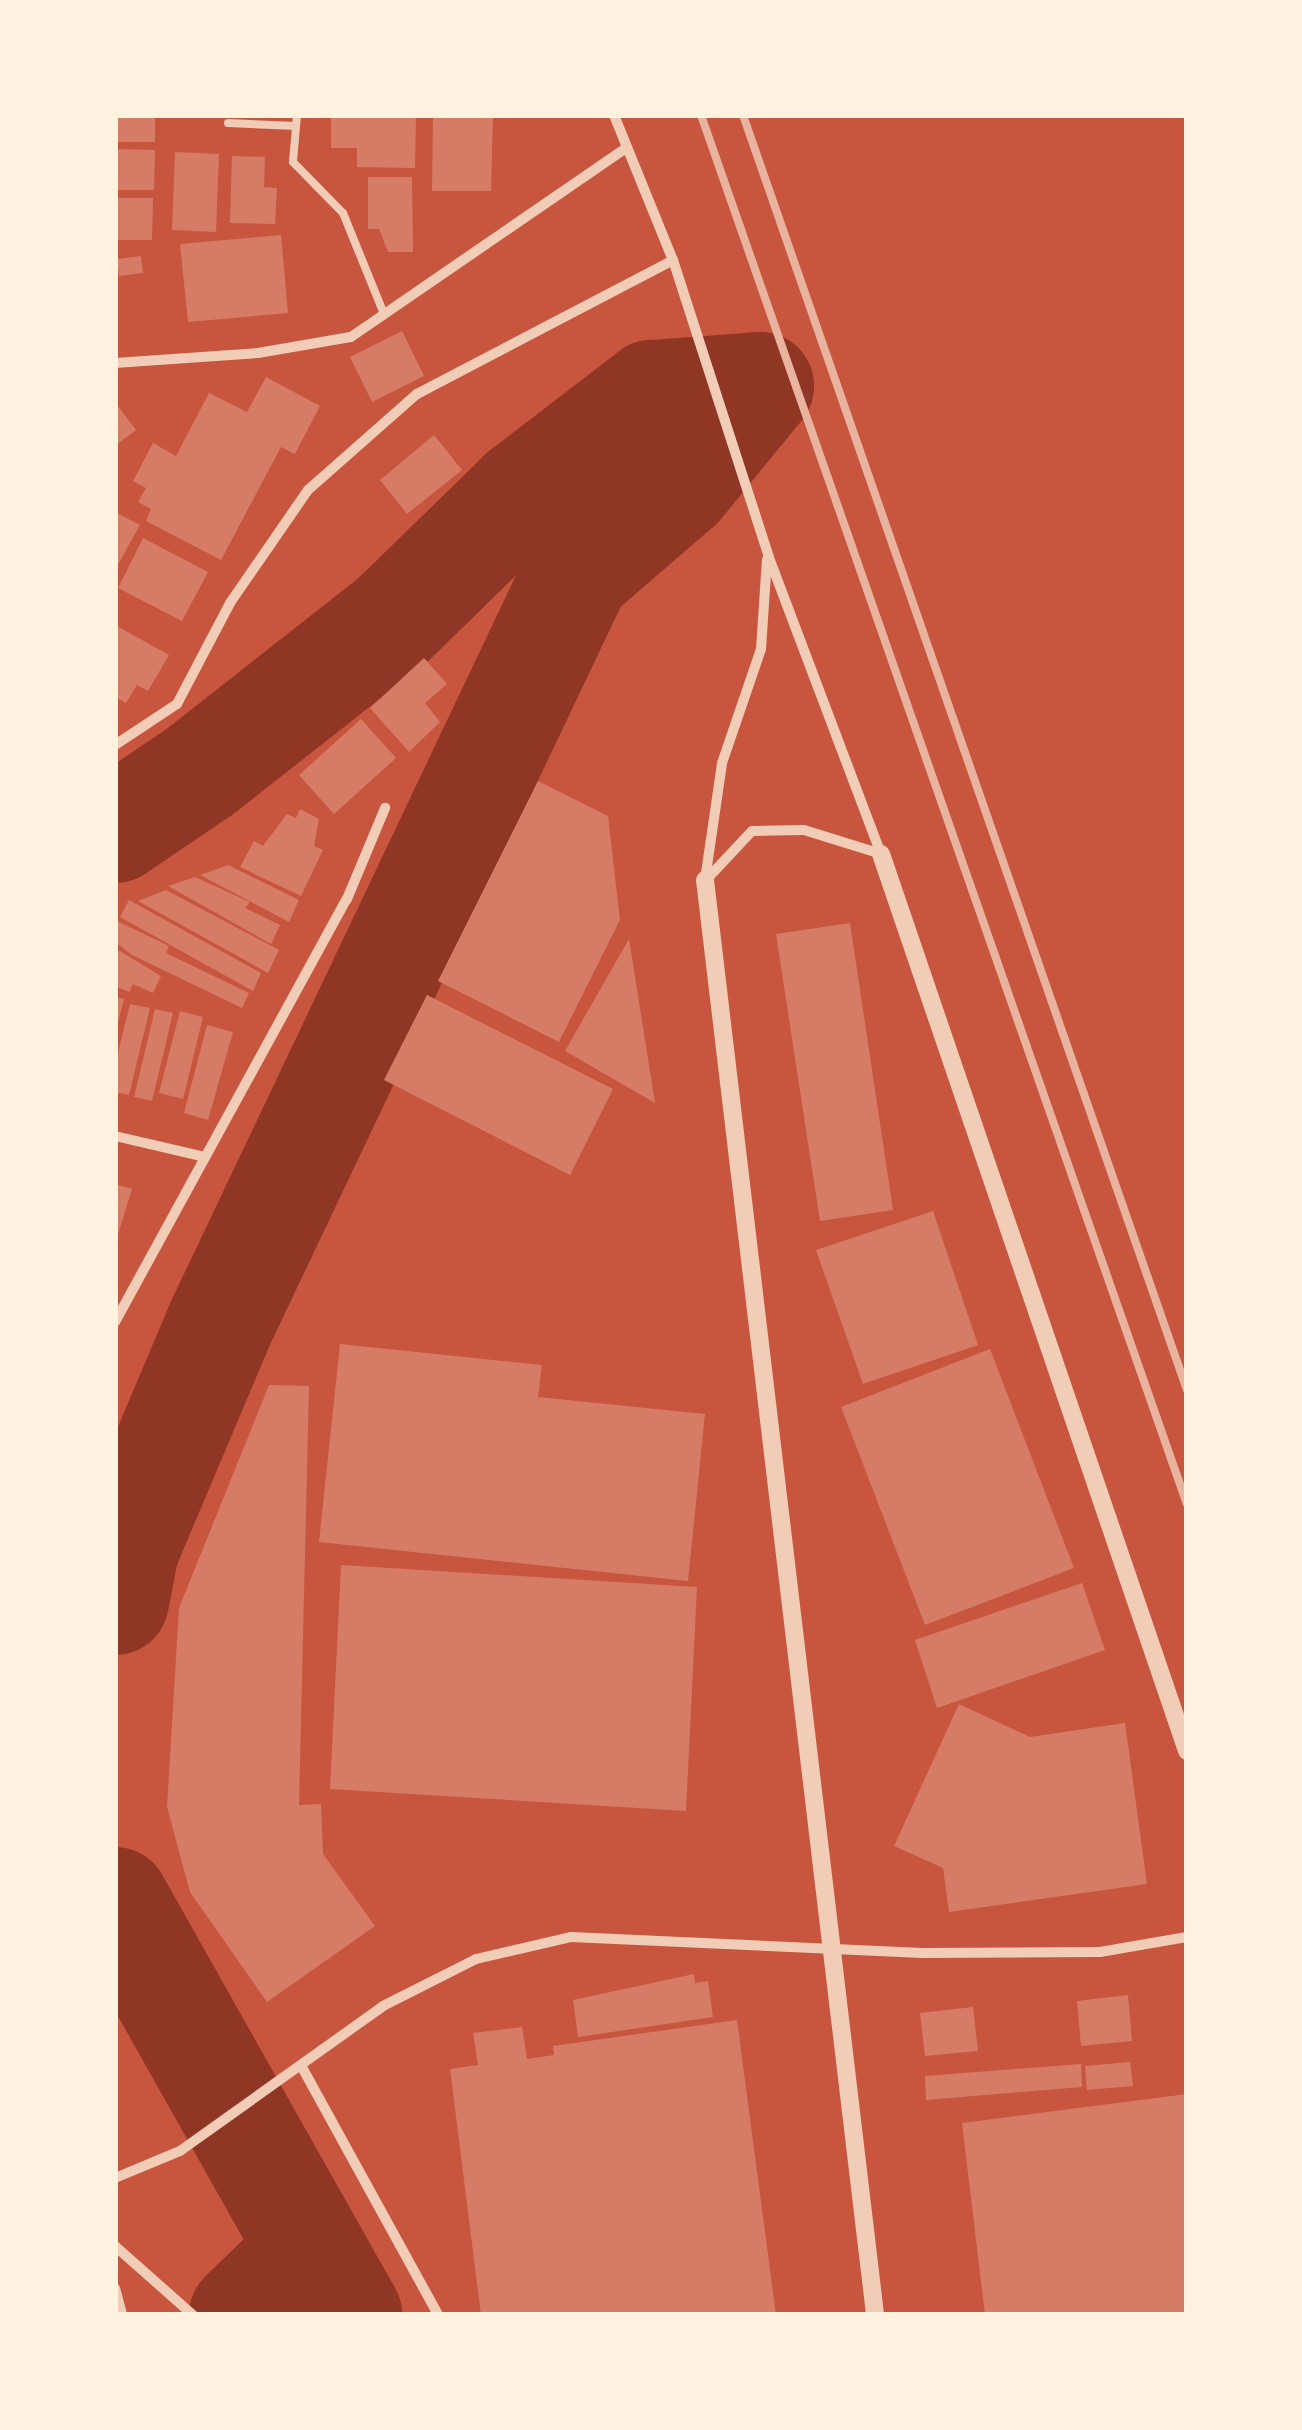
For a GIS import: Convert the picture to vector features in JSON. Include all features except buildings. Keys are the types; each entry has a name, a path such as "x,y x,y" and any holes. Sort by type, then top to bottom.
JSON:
{"street":[{"path":"614,115 673,260 768,555 882,854 1187,1751"},
{"path":"115,363 258,353 351,337 626,148"},
{"path":"115,745 178,704 230,602 308,490 417,394 673,260"},
{"path":"768,555 761,649 722,763 705,880 828,1948 875,2315"},
{"path":"115,1322 347,899 384,808"},
{"path":"705,880 752,832 804,830 882,854"},
{"path":"115,1136 206,1157"},
{"path":"115,2178 180,2151 303,2069 383,2006 476,1958 571,1937 828,1948 1100,1952 1187,1937"},
{"path":"303,2069 438,2315"},
{"path":"115,2246 193,2315"},
{"path":"115,2288 122,2315"}],"lane":[{"path":"296,115 293,162 344,213 384,314"},
{"path":"228,123 296,126"}],"waterway":[{"path":"115,829 202,770 394,619 523,493 652,394 760,386"},
{"path":"115,1601 125,1549 220,1324 577,573 679,485 760,386"},
{"path":"115,1901 348,2315"},
{"path":"243,2315 309,2251"}],"railway":[{"path":"701,115 1187,1504"},
{"path":"743,115 1187,1390"}]}
